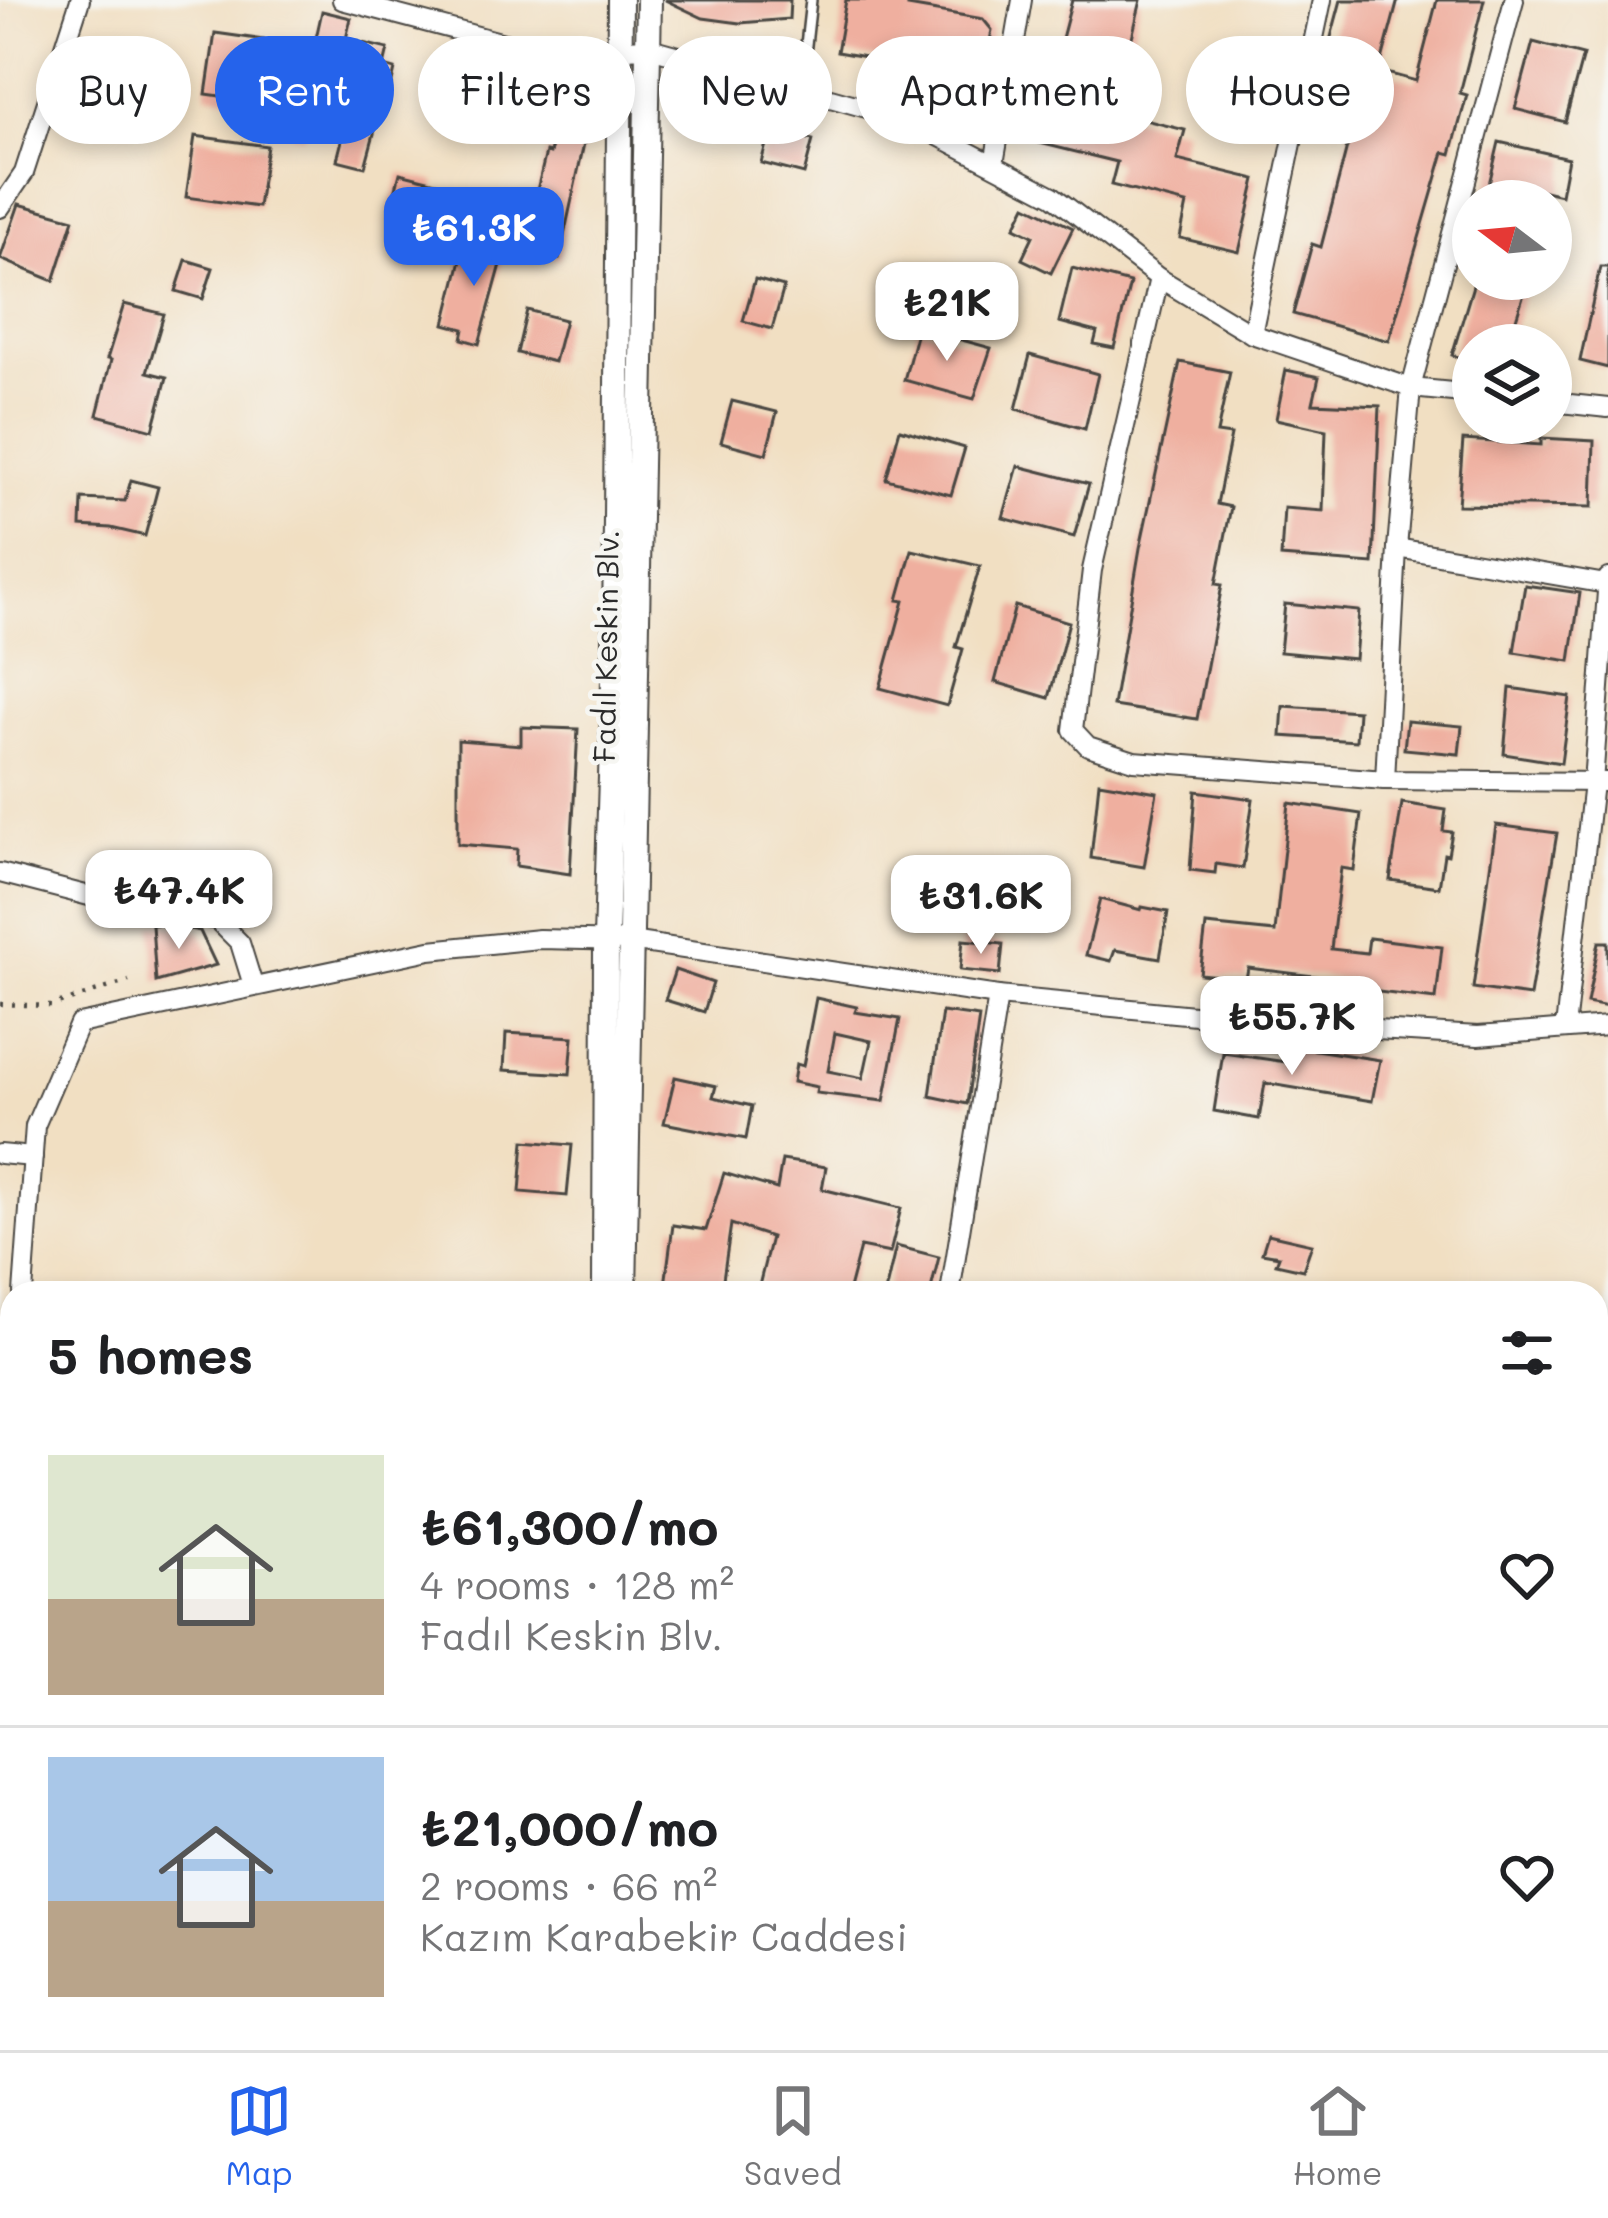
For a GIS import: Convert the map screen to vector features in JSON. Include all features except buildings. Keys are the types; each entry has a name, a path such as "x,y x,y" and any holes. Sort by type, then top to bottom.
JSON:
{"street":[{"path":"0,208 24,173 80,0"},
{"path":"342,0 478,36"},
{"name":"Fadıl Keskin Blv.","path":"619,36 620,0"},
{"name":"Fadıl Keskin Blv.","path":"605,1281 650,0"},
{"path":"994,164 1022,0"},
{"path":"1252,334 1322,0"},
{"path":"1385,780 1411,388 1514,0"},
{"path":"635,48 659,51"},
{"path":"832,99 906,119 1053,196 1159,278 1252,334 1411,388 1452,392"},
{"name":"Fadıl Keskin Blv.","path":"618,144 615,647 624,1281"},
{"path":"1159,278 1092,570 1073,730 1088,746 1134,761 1385,780 1601,783"},
{"path":"1572,404 1608,408"},
{"path":"1397,548 1607,581 1601,783 1565,1028"},
{"path":"0,873 98,898 217,920 240,943 253,985"},
{"path":"24,1281 35,1126 80,1024 430,950 539,938 618,940 998,996 1309,1026 1457,1035 1608,1026"},
{"path":"952,1281 998,996"},
{"path":"0,1154 33,1157"}],"lane":[{"path":"807,36 811,0"}],"path":[{"path":"0,1004 51,1006 129,981"}]}
